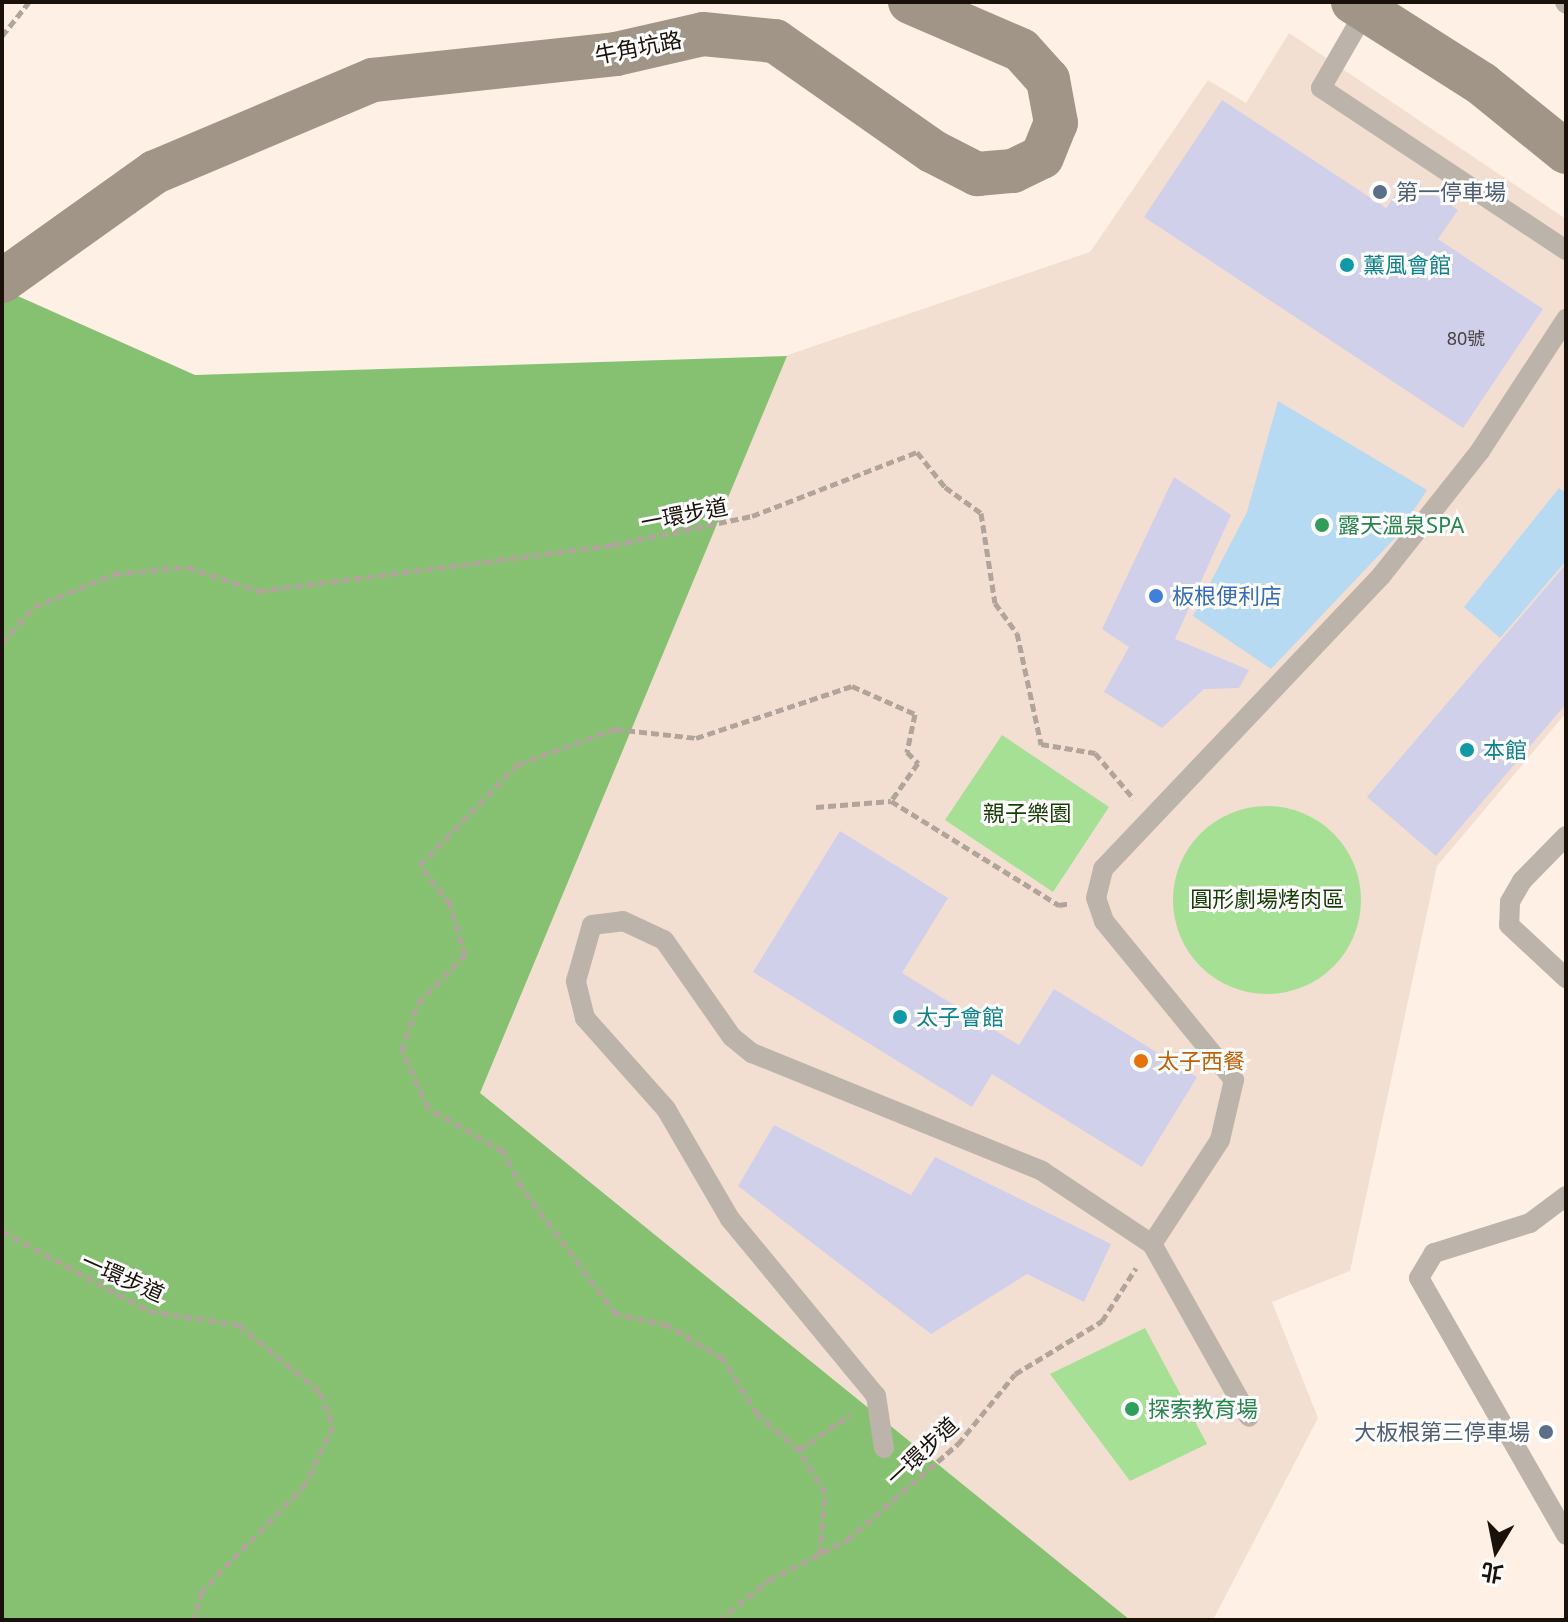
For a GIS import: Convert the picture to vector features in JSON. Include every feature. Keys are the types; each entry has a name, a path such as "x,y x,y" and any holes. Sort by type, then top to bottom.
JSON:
{"street":[{"name":"牛角坑路","path":"2,281 155,172 373,80 616,54 703,34 775,41 932,151 977,174 1013,171 1042,157 1056,123 1048,80 1021,50 910,2"},
{"path":"1360,6 1482,84 1566,152"}],"lane":[{"path":"1360,6 1321,88 1566,250"},
{"path":"1152,1244 1220,1140 1234,1080 1104,921 1096,898 1103,869 1381,576 1480,451 1566,319"},
{"path":"1566,836 1522,881 1510,902 1509,925 1566,978"},
{"path":"884,1448 876,1396 730,1219 666,1109 585,1018 576,981 592,925 623,921 664,940 732,1037 752,1053 1042,1171 1152,1244 1249,1417"},
{"path":"1566,1196 1530,1223 1434,1253 1419,1278 1566,1535"}],"path":[{"path":"2,36 29,2"},
{"name":"一環步道","path":"2,643 34,607 114,574 187,567 259,591 613,545 752,516 917,452 945,487 981,513 995,603 1017,633 1041,744 1095,753 1151,818"},
{"path":"891,801 918,763 907,752 915,714"},
{"path":"816,807 891,801 1059,905 1096,898"},
{"name":"一環步道","path":"2,1231 149,1311 239,1325 320,1392 333,1426 306,1484 202,1591 193,1620"},
{"name":"一環步道","path":"719,1620 769,1580 847,1540 958,1444 1015,1374 1102,1321 1152,1244"},
{"path":"820,1554 825,1493 799,1450 876,1396"}],"shaded area":[{"path":"1289,33 1566,219 1566,713 1437,866 1350,1271 1272,1302 1318,1418 1213,1620 2,1620 2,465 500,453 1090,252 1208,80 1246,103"}],"green space":[{"path":"2,289 195,375 787,356 480,1093 1130,1620 2,1620"},
{"name":"親子樂園","path":"1002,735 1109,807 1053,892 945,820"},
{"name":"圓形劇場烤肉區","path":"1267,806 1285,807 1303,813 1334,833 1354,864 1360,882 1360,918 1354,936 1334,967 1303,987 1285,993 1267,994 1249,993 1231,987 1200,967 1180,936 1174,918 1173,900 1174,882 1180,864 1200,833 1231,813 1249,807"},
{"name":"探索教育場","path":"1145,1328 1207,1444 1130,1481 1050,1374"}],"water":[{"name":"露天溫泉SPA","path":"1278,401 1427,490 1396,537 1271,669 1193,616 1247,512"},
{"path":"1559,488 1566,493 1566,561 1500,638 1464,607"}],"building":[{"name":"薰風會館","path":"1222,100 1386,208 1408,177 1458,210 1438,239 1543,309 1463,428 1144,217"},
{"name":"板根便利店","path":"1174,477 1231,515 1175,639 1249,670 1239,688 1204,689 1162,728 1104,692 1129,647 1102,629"},
{"name":"本館","path":"1566,564 1566,704 1436,856 1367,797"},
{"name":"太子會館","path":"840,831 948,898 902,973 1019,1045 1054,989 1197,1077 1142,1167 992,1074 972,1107 753,972"},
{"path":"774,1125 911,1195 935,1157 1111,1244 1084,1302 1027,1274 931,1334 738,1186"}],"place":[{"name":"第一停車場","path":"1380,192"},
{"name":"薰風會館","path":"1347,265"},
{"name":"露天溫泉SPA","path":"1322,525"},
{"name":"板根便利店","path":"1156,596"},
{"name":"本館","path":"1467,750"},
{"name":"太子會館","path":"900,1017"},
{"name":"太子西餐","path":"1141,1061"},
{"name":"探索教育場","path":"1132,1409"},
{"name":"大板根第三停車場","path":"1546,1432"}]}
